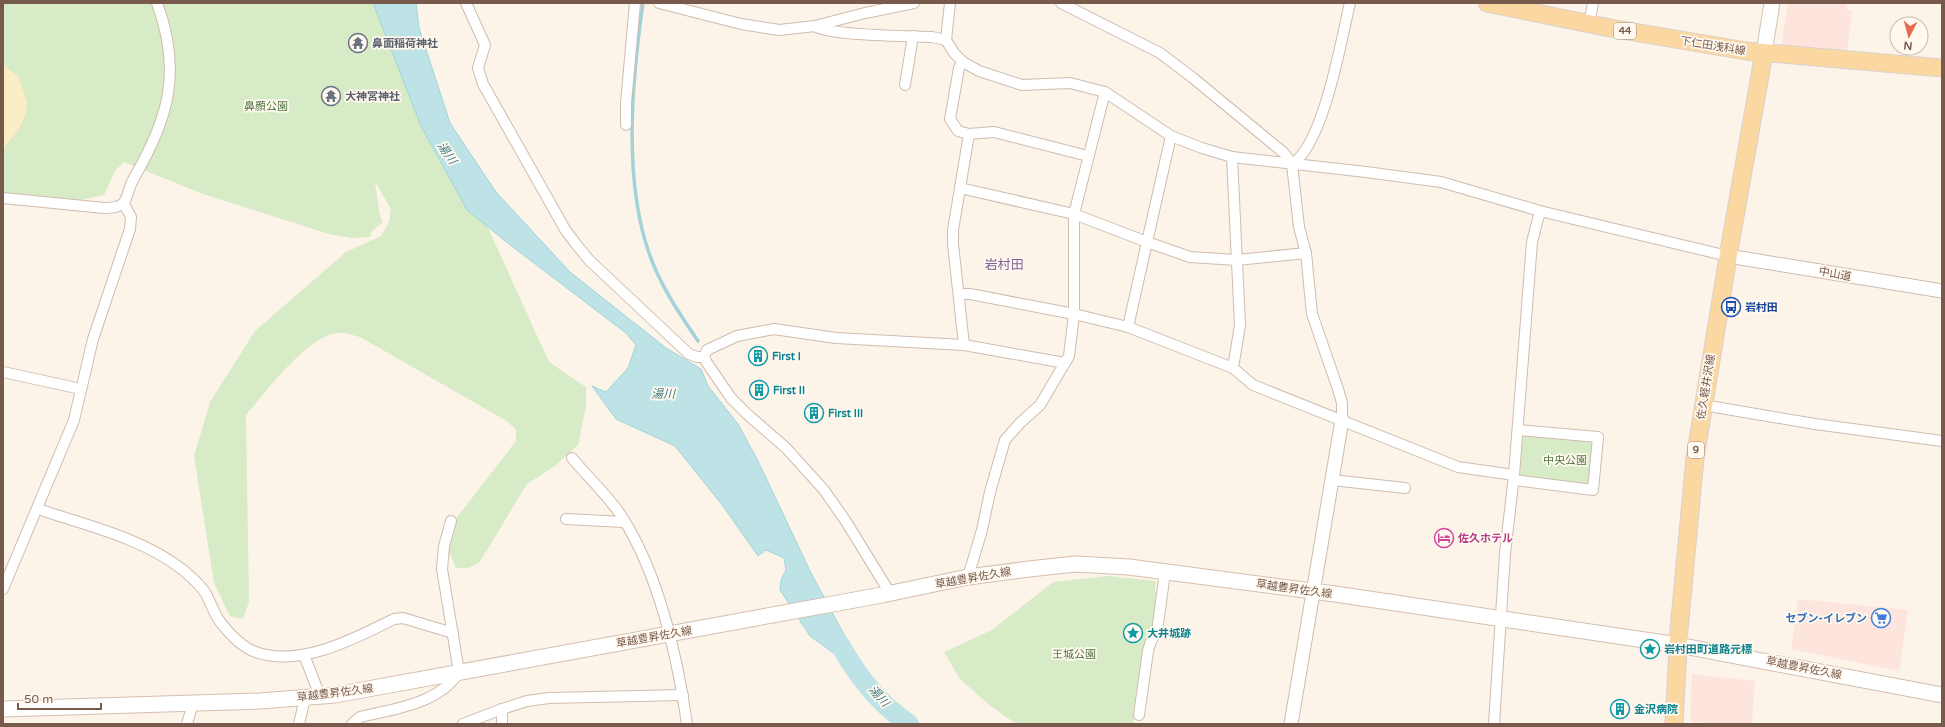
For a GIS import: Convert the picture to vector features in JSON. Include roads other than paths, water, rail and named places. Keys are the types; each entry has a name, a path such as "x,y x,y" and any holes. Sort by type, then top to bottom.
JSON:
{"main road":[{"name":"下仁田浅科線","path":"1487,3 1588,24 1764,53 1942,68"},
{"path":"1764,53 1772,3"},
{"name":"佐久軽井沢線","path":"1674,724 1678,645 1693,472 1728,256 1764,53"},
{"name":"草越豊昇佐久線","path":"3,709 193,703 320,696 362,690 774,615 968,577 1076,564 1129,567 1313,591 1678,645 1942,695"}],"street":[{"path":"3,198 104,208 116,208 124,204 132,180 156,136 168,100 170,52 167,33 157,3"},
{"path":"466,3 485,45 478,68 483,84 566,231 589,260 689,354 697,357 704,357"},
{"path":"626,125 626,103 635,3"},
{"path":"659,3 741,24 779,30 815,26 878,7 914,3"},
{"path":"950,3 946,40 954,53 963,62 979,71 1022,85 1070,83 1105,92 1171,136 1202,148 1232,156 1441,182 1540,211 1728,256"},
{"path":"1061,3 1160,53 1193,78 1284,153 1292,164 1299,227 1306,253 1312,314 1342,403 1342,420 1291,724"},
{"path":"1292,164 1303,154 1325,110 1350,3"},
{"path":"1588,24 1593,3"},
{"path":"815,26 820,29 842,33 913,36 946,40"},
{"path":"905,85 913,36"},
{"path":"963,62 959,68 950,119 958,131 969,134 994,132 1088,156"},
{"path":"968,577 982,530 990,492 1005,440 1020,423 1040,406 1069,356 1074,314 1074,214 1105,92"},
{"path":"964,345 952,244 969,134"},
{"path":"1128,327 1171,136"},
{"path":"1232,156 1236,210 1240,325 1233,368"},
{"path":"960,188 1074,214 1190,257 1237,260 1306,253"},
{"path":"3,589 38,510 74,420 93,339 130,229 130,213 124,204"},
{"path":"1494,724 1506,546 1514,477 1532,242 1540,211"},
{"name":"中山道","path":"1728,256 1942,291"},
{"path":"959,294 970,294 1074,314 1128,327 1233,368 1252,385 1458,467 1593,490 1598,437 1518,430"},
{"path":"886,594 845,520 824,490 786,448 731,398 707,363 704,357 707,350 737,336 774,330 836,338 964,345 1065,363"},
{"path":"3,372 81,389"},
{"path":"1703,405 1816,424 1942,441"},
{"path":"572,458 606,495 643,555 670,634 683,695 687,724"},
{"path":"1332,480 1405,488"},
{"path":"38,510 140,544 167,559 182,570 205,592 221,623 240,643 253,651 275,655 304,656 338,645 394,619 403,618 453,633"},
{"path":"566,519 624,522"},
{"path":"352,724 360,717 381,713 420,702 452,682 459,672 442,569 444,546 451,521"},
{"path":"1139,715 1148,651 1158,632 1165,572"},
{"path":"304,656 320,696"},
{"path":"463,724 527,701 549,698 683,695"},
{"path":"299,724 305,698"},
{"path":"187,724 193,703"},
{"path":"502,709 502,724"}],"water":[{"name":"湯川","path":"373,3 416,3 419,28 450,123 496,192 570,272 666,348 701,369 708,386 738,424 758,461 811,573 846,638 853,661 861,673 810,636 780,590 781,580 786,570 784,558 766,550 758,556 723,506 675,446 616,419 592,386 606,392 628,368 636,345 626,333 467,210 421,126"}],"waterway":[{"path":"643,3 633,96 632,129 636,193 641,224 653,265 670,298 698,341"},
{"name":"湯川","path":"839,643 869,688 878,698 909,724"}],"place":[{"name":"鼻面稲荷神社","path":"358,43"},
{"name":"大神宮神社","path":"331,96"},
{"name":"岩村田","path":"1731,307"},
{"name":"First I","path":"758,356"},
{"name":"First II","path":"759,390"},
{"name":"First III","path":"814,413"},
{"name":"佐久ホテル","path":"1444,538"},
{"name":"セブン-イレブン","path":"1881,618"},
{"name":"大井城跡","path":"1133,633"},
{"name":"岩村田町道路元標","path":"1650,649"},
{"name":"金沢病院","path":"1620,709"}],"district":[{"name":"岩村田","path":"1004,265"}],"park label":[{"name":"鼻顔公園","path":"266,106"},
{"name":"中央公園","path":"1565,460"},
{"name":"王城公園","path":"1074,654"}]}
